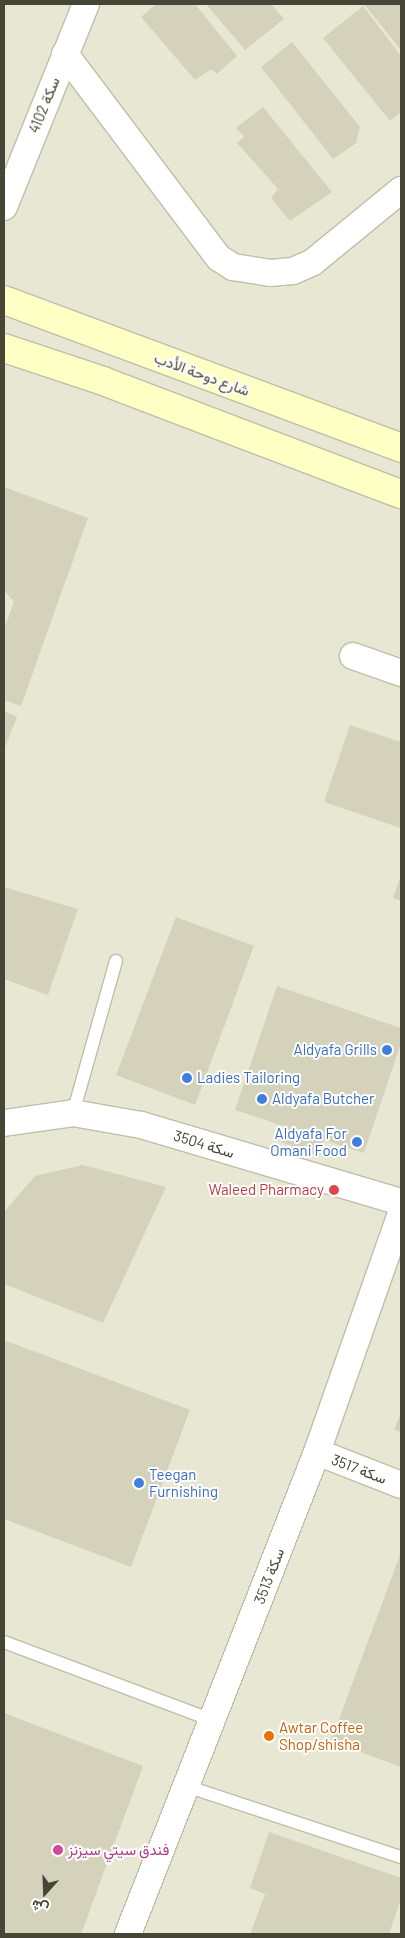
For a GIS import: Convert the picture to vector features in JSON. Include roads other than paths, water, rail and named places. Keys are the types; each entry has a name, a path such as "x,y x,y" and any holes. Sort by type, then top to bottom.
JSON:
{"main road":[{"name":"شارع دوحة الأدب","path":"4,300 401,448"},
{"path":"4,348 103,381 401,494"}],"street":[{"name":"سكة 4102","path":"4,207 86,4"},
{"path":"65,54 219,258 234,266 255,273 270,273 292,271 313,262 401,190"},
{"path":"354,656 401,673"},
{"name":"سكة 3504","path":"4,1123 73,1114 141,1125 401,1202"},
{"name":"سكة 3513","path":"128,1934 317,1452 401,1214"},
{"name":"سكة 3517","path":"317,1452 401,1485"}],"lane":[{"path":"73,1114 116,961"},
{"path":"4,1642 212,1720"},
{"path":"186,1786 401,1857"}],"place":[{"name":"Aldyafa Grills","path":"387,1050"},
{"name":"Ladies Tailoring","path":"187,1078"},
{"name":"Aldyafa Butcher","path":"262,1099"},
{"name":"Aldyafa For Omani Food","path":"357,1142"},
{"name":"Waleed Pharmacy","path":"334,1190"},
{"name":"Teegan Furnishing","path":"139,1483"},
{"name":"Awtar Coffee Shop/shisha","path":"269,1736"},
{"name":"فندق سيتي سيزنز","path":"58,1850"}]}
